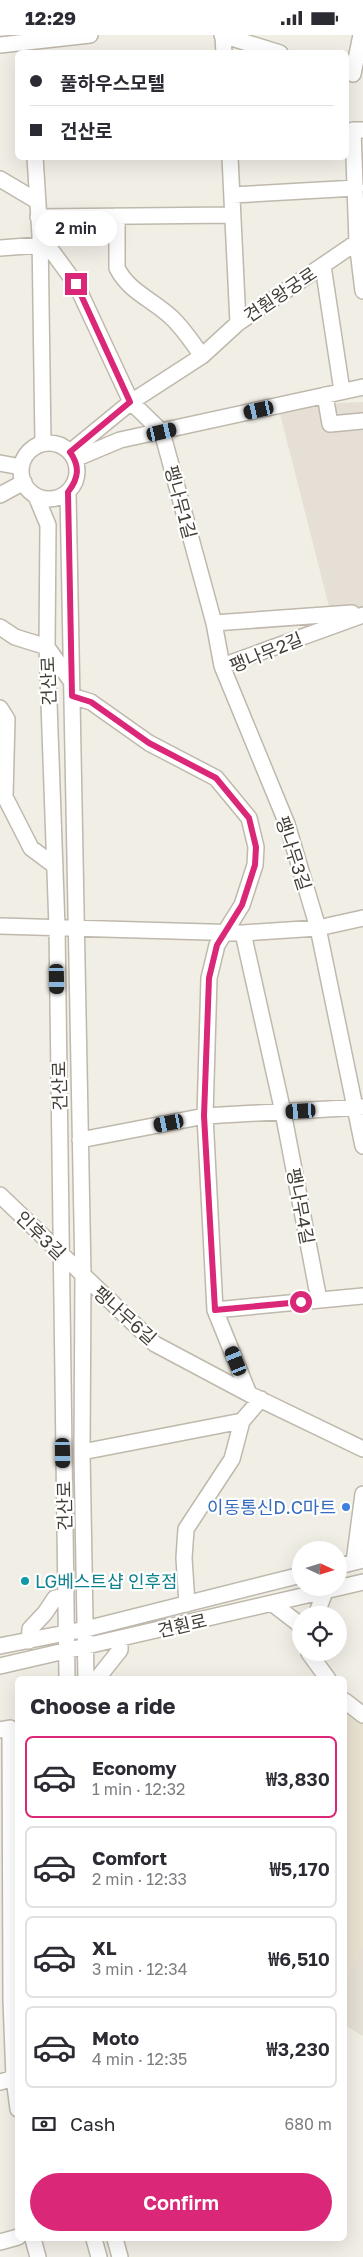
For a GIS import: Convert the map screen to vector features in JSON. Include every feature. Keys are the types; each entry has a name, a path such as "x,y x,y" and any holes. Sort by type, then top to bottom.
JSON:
{"street":[{"path":"0,45 32,43 90,35"},
{"path":"224,50 222,35 270,50"},
{"path":"354,74 362,35"},
{"path":"354,135 363,291"},
{"path":"36,160 40,240 43,443"},
{"path":"230,160 238,323"},
{"path":"0,179 37,201"},
{"path":"232,195 356,188"},
{"path":"38,217 233,215"},
{"path":"117,217 118,268 121,275 130,287 171,317 202,356"},
{"path":"0,248 40,240"},
{"path":"40,240 76,284 130,402 162,432"},
{"name":"견훤왕궁로","path":"73,455 130,402 202,356 238,323 360,240"},
{"path":"323,265 342,391"},
{"path":"0,495 22,475 28,452 43,443 57,444 73,455 120,440 363,387"},
{"path":"325,395 330,424 363,421"},
{"name":"팽나무1길","path":"162,432 214,623 222,666"},
{"name":"건산로","path":"73,455 77,476 68,492 83,1275 82,1452 86,1676"},
{"path":"0,463 22,475"},
{"name":"건산로","path":"22,475 36,496 48,525 47,647 57,927 67,1676"},
{"path":"36,496 52,499 68,492"},
{"name":"팽나무2길","path":"214,623 363,613"},
{"name":"팽나무2길","path":"266,779 222,666 363,613"},
{"path":"0,627 15,637 47,647 72,689"},
{"name":"건산로","path":"72,689 149,743 216,778 249,818 256,847 255,865 242,905 225,932"},
{"path":"0,707 7,719 5,797 0,814"},
{"name":"팽나무3길","path":"266,779 287,824 318,928 359,1107"},
{"path":"5,797 31,848 55,866"},
{"path":"0,926 243,933 318,928 363,919"},
{"path":"82,1452 242,1421 255,1397 215,1310 204,1116 209,978 217,945 225,932"},
{"name":"팽나무4길","path":"243,933 283,1112 319,1300"},
{"path":"80,1141 204,1116 359,1107 363,1146"},
{"name":"인후3길","path":"0,1195 83,1275"},
{"name":"팽나무6길","path":"83,1275 155,1344 255,1397 363,1449"},
{"path":"215,1310 363,1296"},
{"name":"견훤로","path":"187,1604 184,1558 186,1529 232,1459 242,1421"},
{"path":"358,1561 363,1494"},
{"name":"견훤로","path":"0,1647 86,1629 292,1577"},
{"name":"견훤로","path":"348,1586 363,1582"},
{"path":"29,1641 30,1629 45,1613 55,1598 66,1596"},
{"name":"견훤로","path":"0,1667 307,1596"},
{"path":"272,1604 292,1620"},
{"path":"99,1676 120,1651 120,1639"},
{"path":"316,1661 326,1676"},
{"path":"347,1703 363,1715"},
{"path":"0,1730 10,1728 10,1838 5,2000 10,2079 15,2098"},
{"path":"0,2242 15,2238"},
{"path":"34,2241 38,2257"},
{"path":"94,2241 98,2257"},
{"path":"116,2241 120,2257"}],"shaded area":[{"path":"363,402 363,612 331,614 278,406"},
{"path":"347,1697 363,1715 363,1946 347,1978"},
{"path":"363,1944 363,2036 347,2026 347,1976"}],"place":[{"name":"이동통신D.C마트","path":"346,1507"},
{"name":"LG베스트샵 인후점","path":"25,1581"}],"route":[{"path":"76,284 130,402 70,452 75,459 77,468 74,485 68,492 72,696 91,702 149,743 216,778 249,818 256,847 255,865 242,905 217,945 209,978 204,1116 215,1310 301,1302"}]}
